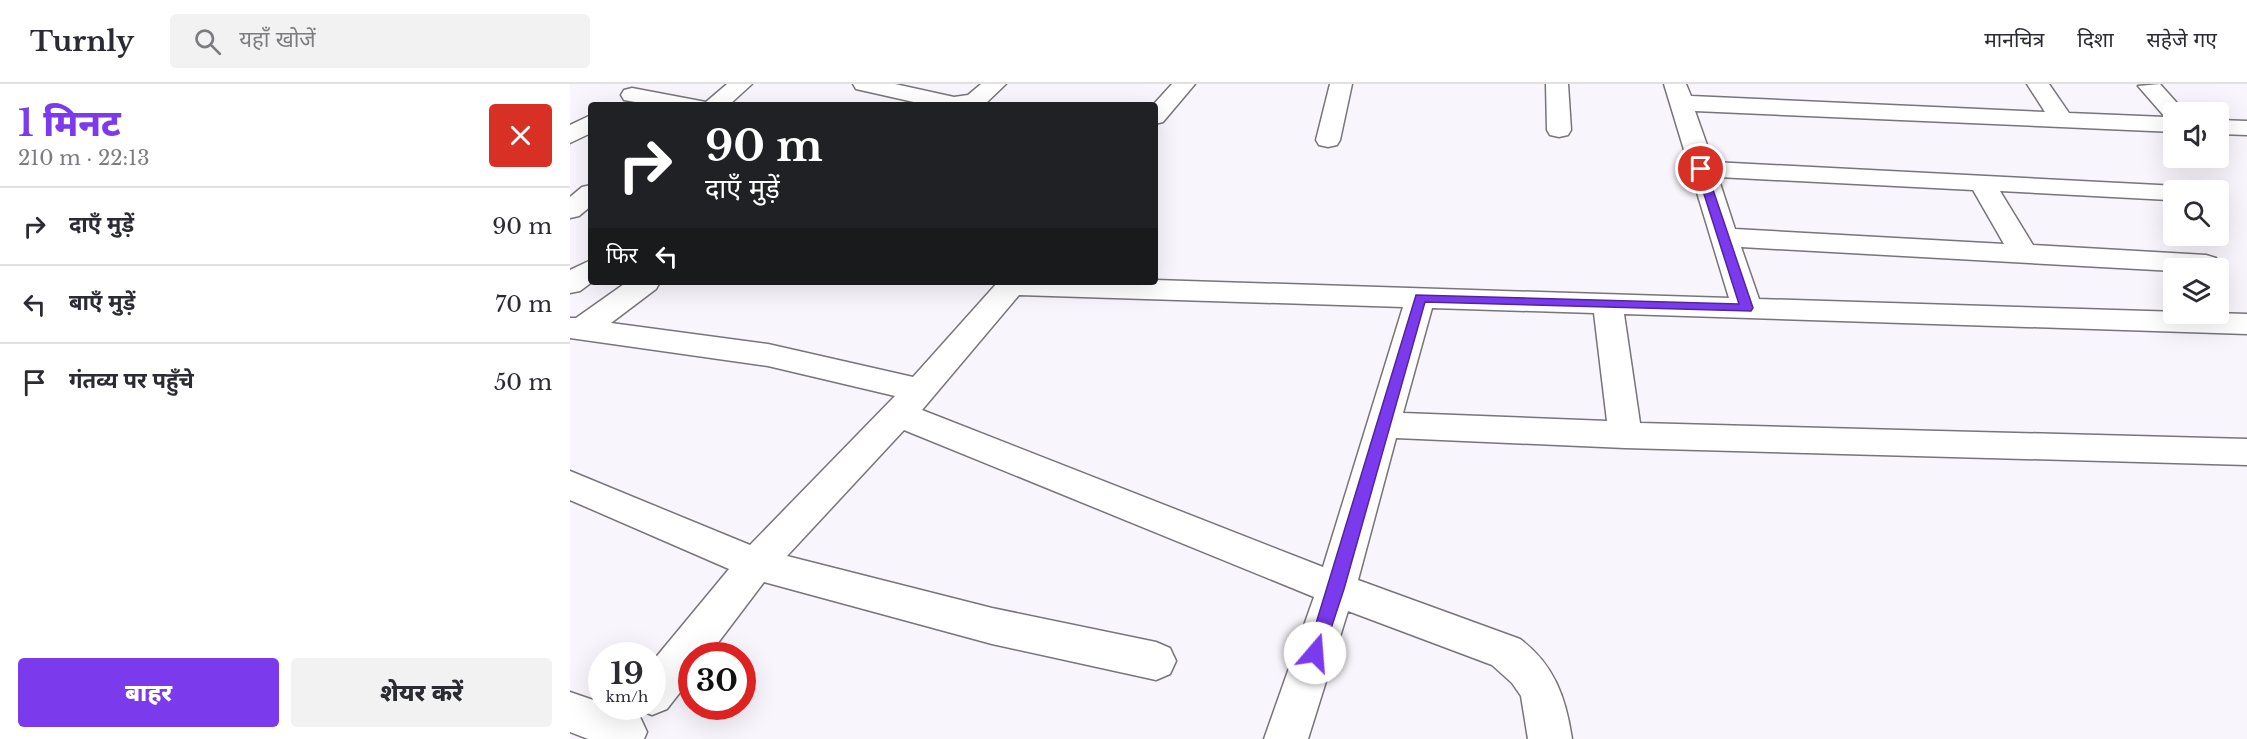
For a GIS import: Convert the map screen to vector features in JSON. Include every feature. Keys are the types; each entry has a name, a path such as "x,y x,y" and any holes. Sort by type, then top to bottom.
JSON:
{"street":[{"path":"719,102 741,84"},
{"path":"964,102 975,100 995,84"},
{"path":"1158,114 1184,84"},
{"path":"1328,140 1341,84"},
{"path":"1557,84 1559,130"},
{"path":"1796,84 1807,109"},
{"path":"2038,84 2062,120"},
{"path":"872,85 945,102"},
{"path":"2149,86 2164,102"},
{"path":"632,94 679,102"},
{"path":"1747,308 1678,94 1807,109 2163,125"},
{"path":"570,136 588,124"},
{"path":"2229,127 2247,128"},
{"path":"1701,169 2163,192"},
{"path":"1982,183 2024,254"},
{"path":"570,210 588,196"},
{"path":"1723,237 2163,262"},
{"path":"570,284 588,271"},
{"path":"575,329 641,285"},
{"path":"666,677 756,564 909,402 1011,285"},
{"path":"1041,285 2247,324"},
{"path":"1286,739 1336,589 1420,298"},
{"path":"1608,304 1625,435"},
{"path":"575,329 768,355 909,402 1336,589 1506,652 1526,665 1547,711 1550,739"},
{"path":"1384,425 1625,435 2247,452"},
{"path":"570,485 756,564 992,626 1156,661"},
{"path":"570,712 629,726"}],"route":[{"path":"1315,653 1336,589 1420,298 1747,308 1701,169"}]}
